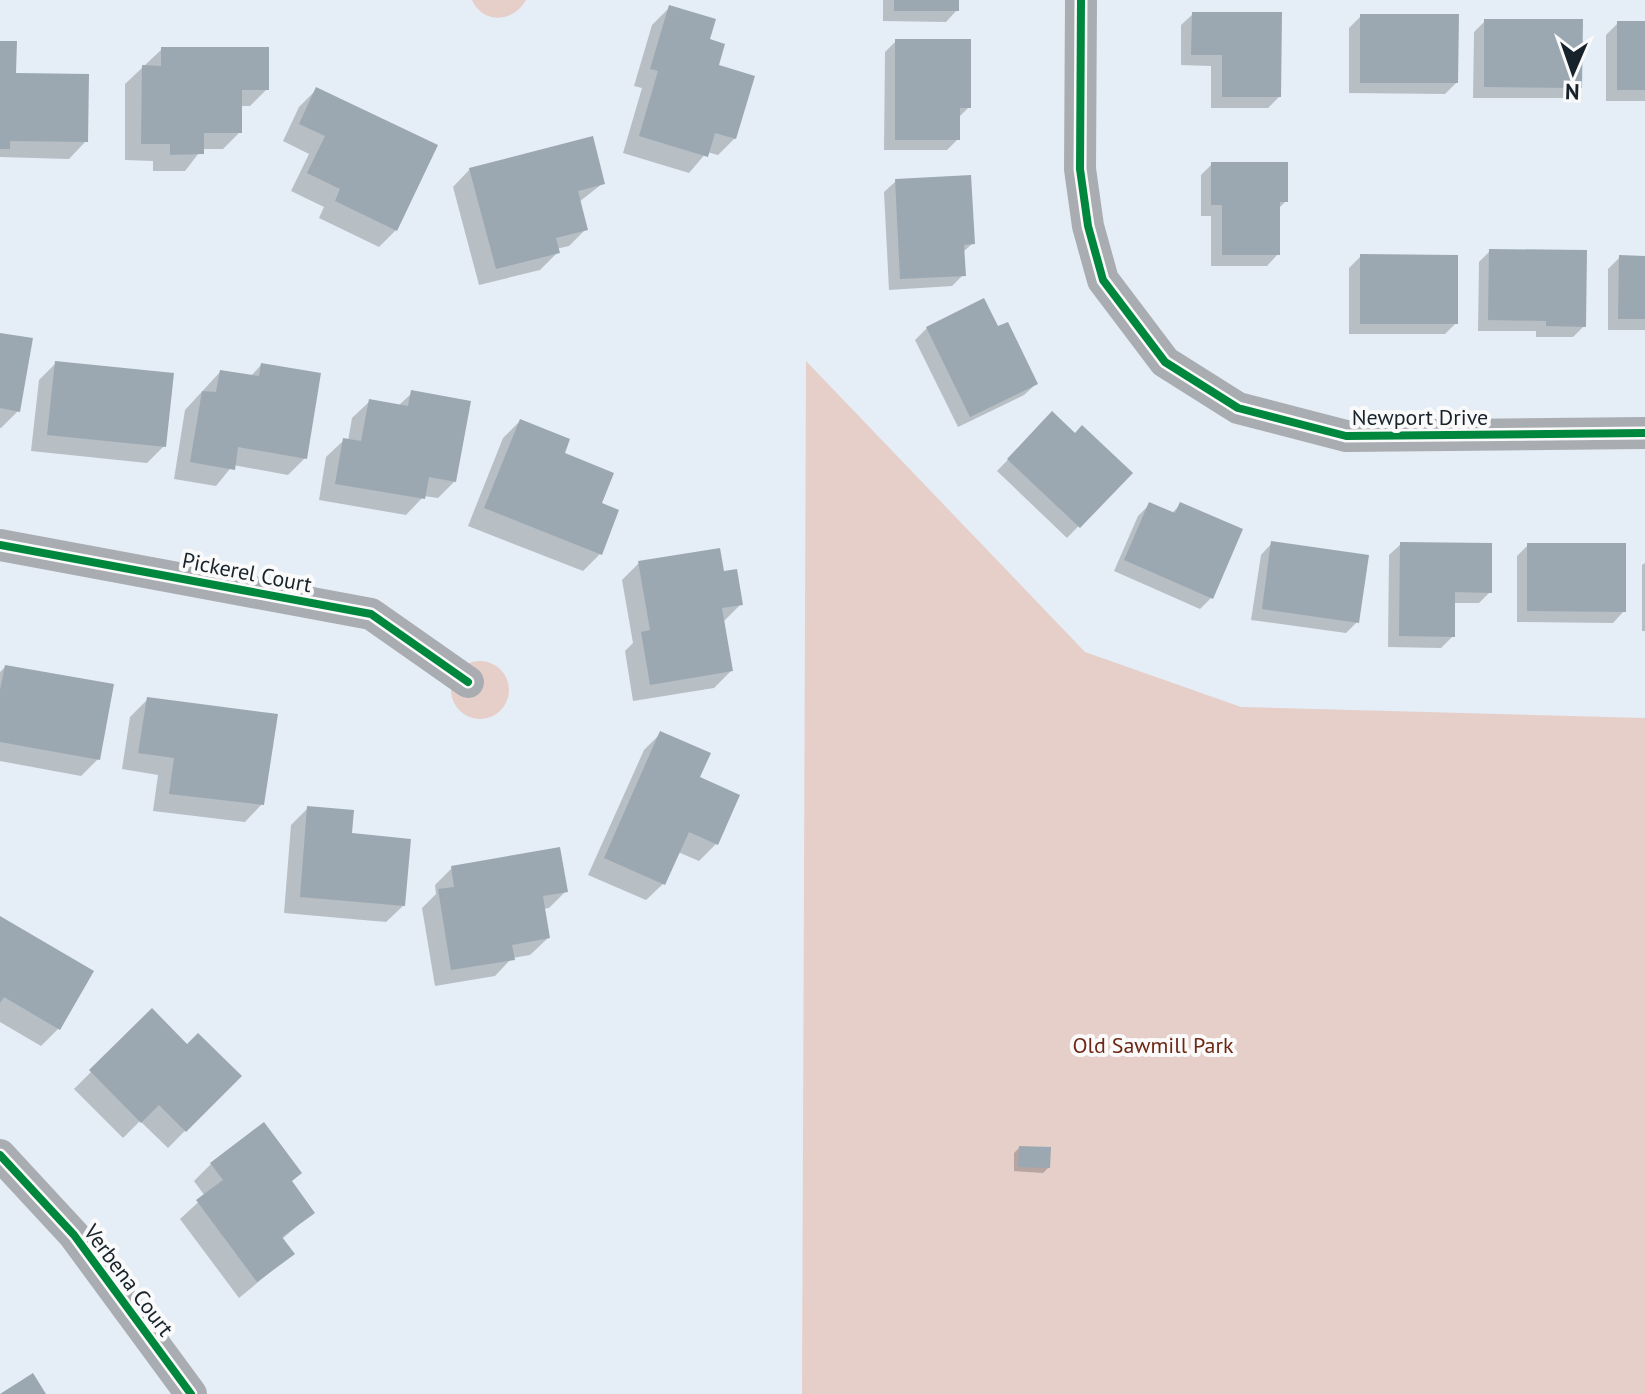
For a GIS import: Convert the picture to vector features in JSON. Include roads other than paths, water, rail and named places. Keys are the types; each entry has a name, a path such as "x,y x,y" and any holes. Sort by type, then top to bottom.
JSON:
{"street":[{"name":"Newport Drive","path":"1081,0 1080,169 1088,226 1103,280 1165,362 1238,408 1346,436 1645,433"},
{"name":"Pickerel Court","path":"0,545 371,614 468,682"},
{"name":"Verbena Court","path":"0,1155 74,1235 191,1394"}],"park label":[{"name":"Old Sawmill Park","path":"1153,1045"}]}
